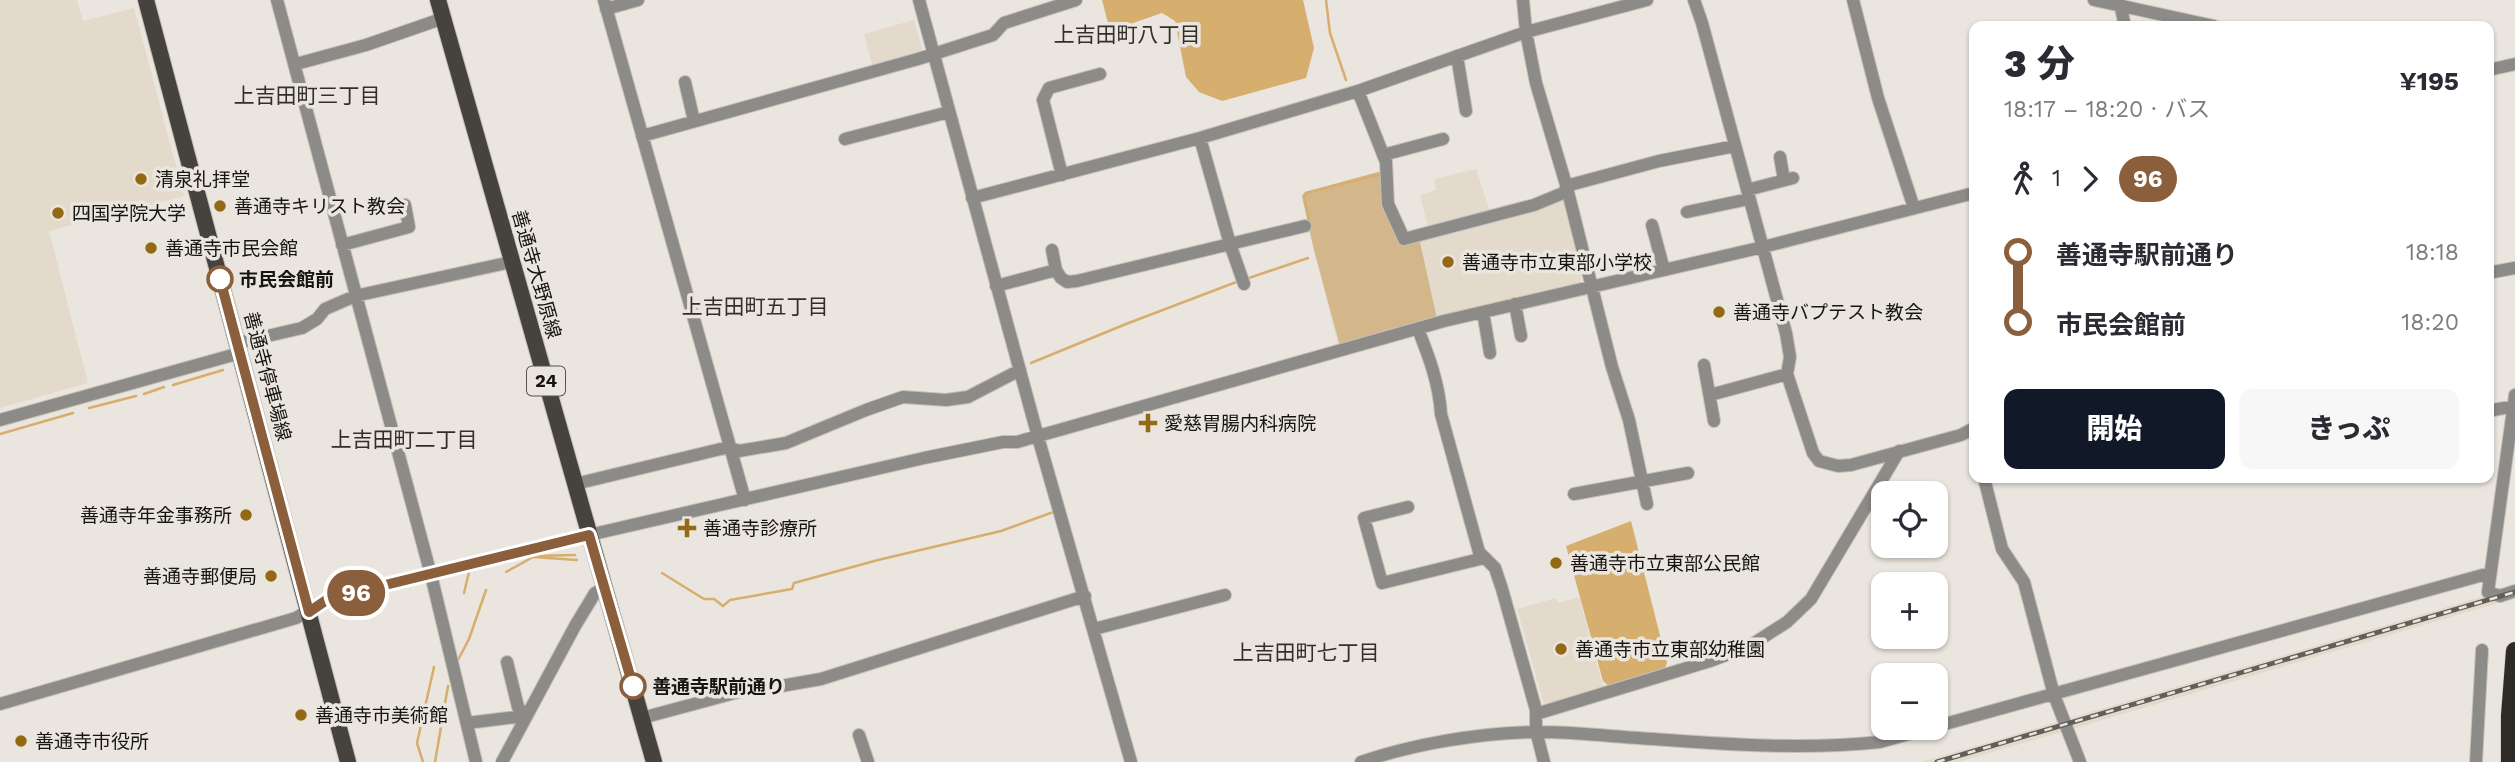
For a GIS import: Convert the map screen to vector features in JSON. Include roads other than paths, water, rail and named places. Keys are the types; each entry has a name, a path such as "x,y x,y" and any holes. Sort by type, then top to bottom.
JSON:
{"highway":[{"path":"2510,762 2515,651"}],"main road":[{"name":"善通寺停車場線","path":"146,0 348,762"},
{"name":"善通寺大野原線","path":"439,0 654,762"}],"street":[{"path":"277,0 431,575 476,762"},
{"path":"638,0 605,4 745,500"},
{"path":"919,0 1038,437 1131,762"},
{"path":"642,136 817,89 933,53 993,34 1004,23 1076,0"},
{"path":"1523,0 1525,32 1542,106 1629,420 1647,503"},
{"path":"972,198 1199,138 1358,91 1525,32 1647,0"},
{"path":"1694,0 1786,333 1790,356 1787,374 1813,453 1819,461 1838,466 1851,465 1969,431"},
{"path":"1853,0 1878,98 1914,208"},
{"path":"2094,0 2120,3 2194,21"},
{"path":"2120,3 2124,21"},
{"path":"296,64 366,45 444,18"},
{"path":"1457,56 1466,111"},
{"path":"2494,69 2515,64"},
{"path":"1062,175 1043,100 1049,88 1100,74"},
{"path":"685,82 694,121"},
{"path":"1358,91 1386,162 1388,204 1404,239 1534,205 1567,189 1659,161 1735,146"},
{"path":"845,139 949,112"},
{"path":"1199,138 1243,282"},
{"path":"1383,155 1443,139"},
{"path":"1687,212 1748,195 1788,179 1780,157"},
{"path":"0,705 296,618 328,599 589,535 924,458 1038,437 1418,329 1763,247 1969,193"},
{"path":"342,245 409,227 405,205"},
{"path":"1651,225 1664,270"},
{"path":"1052,250 1056,270 1067,282 1305,226"},
{"path":"0,420 302,328 317,319 325,309 355,296 511,262"},
{"path":"2494,272 2515,268"},
{"path":"996,286 1056,270"},
{"path":"1515,304 1521,336"},
{"path":"1483,312 1490,353"},
{"path":"1418,329 1433,368 1440,394 1441,414 1479,552 1495,568 1502,589 1536,714 1536,731 1544,762"},
{"path":"1704,365 1714,421"},
{"path":"575,484 729,447 739,451 786,443 903,397 946,400 968,397 1020,370"},
{"path":"1710,395 1787,374"},
{"path":"2494,409 2514,402 2488,592 2500,596 2515,591"},
{"path":"1961,435 1969,438"},
{"path":"1536,714 1710,662 1748,647 1787,622 1811,599 1899,451"},
{"path":"1574,494 1688,473"},
{"path":"1985,483 2002,549 2024,582 2054,695 2080,762"},
{"path":"1408,507 1364,518 1382,583 1484,558"},
{"path":"1361,762 1382,755 1459,740 1536,731 1776,747 1842,746 1880,742 2490,573"},
{"path":"502,762 591,599 604,588"},
{"path":"1094,629 1225,595"},
{"path":"642,718 757,687 781,687 821,679 1085,596"},
{"path":"2476,762 2482,650"},
{"path":"507,662 517,707 525,716"},
{"path":"467,723 525,716"},
{"path":"859,735 867,762"}],"waterway":[{"path":"1326,0 1330,33 1346,80"},
{"path":"1309,220 1304,197 1306,193 1381,174"},
{"path":"1246,279 1308,258"},
{"path":"1031,363 1239,281"},
{"path":"173,385 223,370"},
{"path":"144,394 164,387"},
{"path":"89,408 136,396"},
{"path":"0,434 73,413"},
{"path":"662,573 704,599 714,599 723,606 730,600 792,589 794,583 878,560 1001,531 1056,511"},
{"path":"536,556 575,555"},
{"path":"506,572 533,557 577,560"},
{"path":"464,593 469,572"},
{"path":"458,660 469,639 486,590"},
{"path":"423,762 417,743 434,667"},
{"path":"435,762 448,686"}],"railway":[{"path":"1937,762 2515,592"}],"place":[{"name":"清泉礼拝堂","path":"141,179"},
{"name":"善通寺キリスト教会","path":"220,206"},
{"name":"四国学院大学","path":"58,213"},
{"name":"善通寺市民会館","path":"151,248"},
{"name":"善通寺市立東部小学校","path":"1448,262"},
{"name":"市民会館前","path":"220,279"},
{"name":"善通寺バプテスト教会","path":"1719,312"},
{"name":"愛慈胃腸内科病院","path":"1148,423"},
{"name":"善通寺年金事務所","path":"246,515"},
{"name":"善通寺診療所","path":"687,528"},
{"name":"善通寺市立東部公民館","path":"1556,563"},
{"name":"善通寺郵便局","path":"271,576"},
{"name":"善通寺市立東部幼稚園","path":"1561,649"},
{"name":"善通寺駅前通り","path":"633,686"},
{"name":"善通寺市美術館","path":"301,715"},
{"name":"善通寺市役所","path":"21,741"}],"district":[{"name":"上吉田町八丁目","path":"1127,35"},
{"name":"上吉田町三丁目","path":"307,96"},
{"name":"上吉田町五丁目","path":"755,307"},
{"name":"上吉田町二丁目","path":"404,440"},
{"name":"上吉田町七丁目","path":"1306,653"}]}
